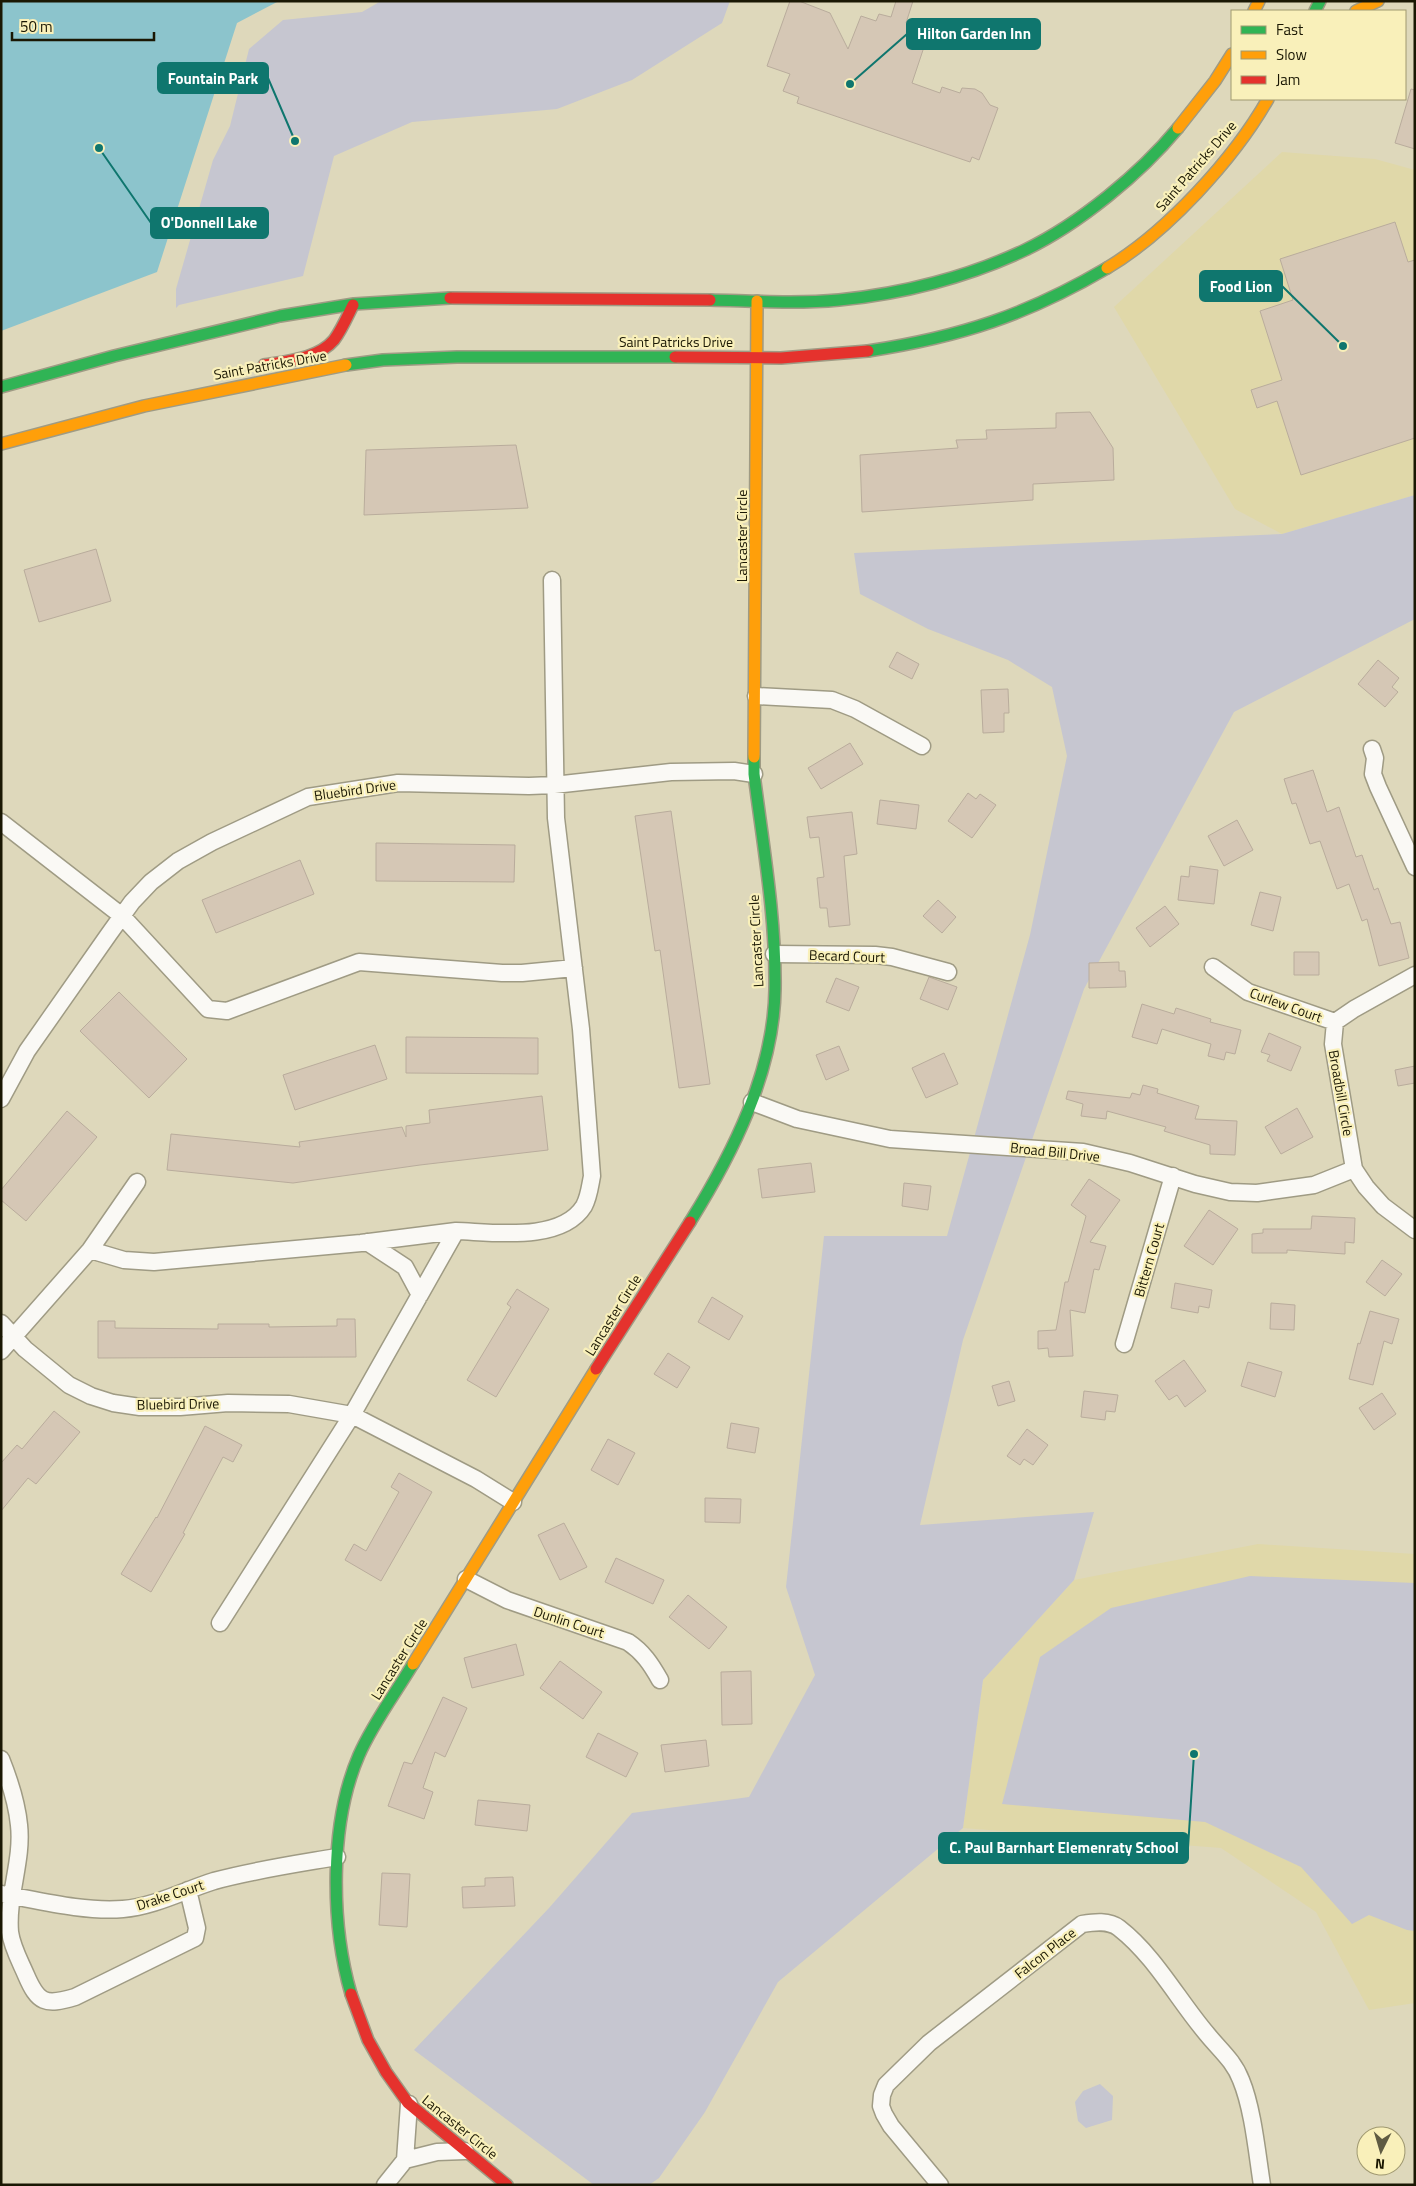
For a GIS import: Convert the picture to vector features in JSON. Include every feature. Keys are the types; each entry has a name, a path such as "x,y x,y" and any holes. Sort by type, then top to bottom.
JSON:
{"main road":[{"path":"1358,10 1378,1"},
{"path":"1,388 128,352 232,326 317,309 485,296 793,302 857,298 939,282 1024,251 1084,214 1142,168 1182,124 1214,84 1231,56"},
{"name":"Saint Patricks Drive","path":"1,444 174,394 379,361 486,355 756,357 834,355 935,339 1012,317 1072,290 1105,271 1136,249 1178,212 1239,142 1267,100"},
{"name":"Lancaster Circle","path":"507,2185 409,2104 382,2065 361,2023 343,1970 337,1932 337,1857 347,1790 356,1760 513,1502 709,1191 752,1102 765,1058 772,1022 775,990 773,928 754,774 756,696 756,357 758,301"},
{"path":"255,367 301,358 322,350 332,342 353,305"}],"street":[{"path":"90,1250 124,1260 154,1262 367,1242 456,1231 535,1232 569,1221 584,1205 589,1194 592,1176 581,1029 556,822 552,580"},
{"path":"756,696 832,700 855,708 922,746"},
{"path":"1372,749 1375,758 1373,774 1415,867"},
{"name":"Bluebird Drive","path":"1,1099 27,1051 122,916 151,882 178,861 212,842 308,797 398,783 554,785 671,772 734,771 754,774"},
{"path":"1,822 122,916 208,1009 227,1011 359,962 508,973 574,968"},
{"name":"Becard Court","path":"774,954 875,955 892,957 948,972"},
{"name":"Curlew Court","path":"1214,967 1248,992 1335,1022"},
{"path":"1335,1022 1354,1009 1415,975"},
{"name":"Broadbill Circle","path":"1335,1022 1333,1044 1354,1169 1366,1187 1383,1206 1415,1230"},
{"name":"Broad Bill Drive","path":"752,1102 797,1119 890,1139 1083,1152 1230,1192 1257,1193 1314,1185 1354,1169"},
{"name":"Bittern Court","path":"1124,1344 1173,1176"},
{"path":"1,1351 90,1250 137,1182"},
{"path":"220,1623 352,1415 456,1231"},
{"path":"367,1242 405,1267 420,1295"},
{"name":"Bluebird Drive","path":"1,1323 24,1349 69,1385 91,1396 113,1403 150,1407 180,1407 228,1402 289,1404 352,1415 476,1479 513,1502"},
{"name":"Dunlin Court","path":"466,1579 507,1600 628,1642 639,1649 660,1680"},
{"path":"1,1759 20,1827 6,1895 10,1932 15,1952 33,1992 40,1999 59,2002 75,1997 194,1938 198,1928 188,1890"},
{"name":"Drake Court","path":"6,1895 88,1908 121,1909 137,1907 258,1870 337,1857"},
{"name":"Falcon Place","path":"940,2185 891,2126 884,2114 881,2106 886,2085 929,2043 1082,1924 1096,1922 1118,1927 1138,1947 1158,1970 1207,2035 1234,2066 1244,2088 1262,2185"},
{"path":"385,2185 405,2160 409,2104"},
{"path":"405,2160 437,2152 465,2150"}],"shaded area":[{"path":"381,1 730,1 722,23 632,80 557,109 412,122 334,156 303,276 179,305 176,308 176,289 213,160 230,126 249,49 283,20 362,12"},
{"path":"1282,152 1375,159 1415,170 1415,495 1282,534 1235,509 1114,307"},
{"path":"1415,495 1415,619 1234,712 1084,989 963,1340 920,1525 1094,1512 1074,1580 983,1680 963,1828 778,1982 705,2112 659,2178 649,2185 594,2185 414,2050 549,1908 632,1813 749,1797 815,1675 786,1587 824,1236 947,1236 1030,935 1067,756 1052,687 1008,660 928,629 860,594 854,553 1282,534"},
{"path":"1258,1544 1415,1554 1415,2003 1369,2010 1316,1912 1221,1848 963,1828 983,1680 1074,1580"},
{"path":"1250,1576 1415,1583 1415,1931 1407,1930 1369,1915 1352,1924 1301,1867 1205,1822 1002,1804 1040,1657 1111,1608"},
{"path":"1100,2084 1113,2096 1112,2120 1086,2128 1078,2121 1075,2102 1083,2091"}],"water":[{"path":"1,1 279,1 237,23 157,272 1,331"}],"building":[{"path":"790,1 799,1 830,13 848,49 861,16 876,21 879,14 891,17 896,1 913,1 906,23 915,26 913,33 927,38 912,83 940,93 942,87 960,93 962,88 975,89 982,93 990,105 998,108 979,160 972,157 970,162 797,103 799,97 783,91 790,74 767,66"},
{"path":"1411,89 1415,90 1415,149 1395,143"},
{"path":"1395,222 1408,262 1415,260 1415,438 1301,475 1277,401 1257,408 1251,390 1282,380 1260,311 1293,300 1280,259"},
{"path":"1090,412 1113,448 1114,480 1033,484 1033,500 862,512 860,455 958,448 956,440 987,439 986,430 1056,428 1056,413"},
{"path":"516,445 528,508 364,515 366,450"},
{"path":"96,549 111,601 39,622 24,570"},
{"path":"897,652 919,664 912,679 889,667"},
{"path":"1378,660 1399,678 1392,687 1398,692 1385,707 1358,684"},
{"path":"1008,689 1009,713 1004,713 1004,732 983,733 981,690"},
{"path":"850,743 863,764 821,789 808,768"},
{"path":"1313,770 1327,812 1339,807 1356,857 1362,855 1374,890 1378,888 1391,924 1400,922 1409,958 1379,966 1367,919 1362,921 1349,884 1337,889 1320,841 1310,844 1296,803 1292,804 1284,779"},
{"path":"968,793 976,799 980,794 996,805 972,838 948,821"},
{"path":"880,800 919,805 916,829 877,824"},
{"path":"671,811 710,1084 679,1088 660,950 655,951 635,816"},
{"path":"852,812 857,854 844,856 850,925 829,927 827,908 820,908 817,878 824,877 819,837 810,838 807,817"},
{"path":"1237,820 1253,850 1224,866 1208,836"},
{"path":"376,843 515,845 514,882 376,881"},
{"path":"300,860 314,894 216,933 202,900"},
{"path":"1190,866 1218,870 1214,904 1178,900 1181,876 1189,877"},
{"path":"1260,892 1281,897 1273,931 1251,925"},
{"path":"938,900 956,917 942,933 923,916"},
{"path":"1165,906 1179,924 1150,947 1136,928"},
{"path":"1294,952 1319,952 1319,975 1294,975"},
{"path":"1119,962 1119,971 1125,971 1126,987 1089,988 1089,963"},
{"path":"929,977 957,987 948,1010 920,999"},
{"path":"836,978 859,987 849,1011 826,1002"},
{"path":"119,992 187,1059 149,1098 80,1031"},
{"path":"1142,1004 1174,1014 1176,1008 1211,1019 1210,1022 1241,1030 1235,1054 1226,1052 1224,1060 1208,1056 1211,1044 1162,1029 1157,1044 1132,1037"},
{"path":"1269,1033 1301,1047 1291,1071 1267,1061 1270,1055 1261,1052"},
{"path":"406,1037 538,1038 538,1074 406,1073"},
{"path":"375,1045 387,1079 295,1110 283,1075"},
{"path":"839,1046 849,1070 826,1080 816,1055"},
{"path":"944,1053 958,1084 926,1098 912,1068"},
{"path":"1415,1066 1415,1083 1398,1086 1395,1070"},
{"path":"1143,1085 1158,1089 1157,1093 1199,1106 1195,1119 1237,1121 1235,1155 1210,1154 1210,1145 1164,1131 1166,1127 1107,1111 1106,1119 1081,1116 1083,1104 1066,1099 1068,1091 1130,1098 1132,1093 1140,1095"},
{"path":"542,1096 548,1150 420,1165 293,1183 167,1170 171,1134 300,1147 299,1142 402,1127 406,1137 406,1126 430,1123 429,1110"},
{"path":"1297,1108 1313,1137 1281,1154 1265,1127"},
{"path":"67,1111 97,1137 26,1221 1,1200 1,1190"},
{"path":"811,1163 815,1192 762,1198 758,1169"},
{"path":"1089,1179 1120,1200 1090,1242 1106,1246 1099,1270 1094,1269 1085,1313 1070,1310 1073,1356 1049,1357 1048,1348 1038,1349 1038,1331 1056,1330 1065,1282 1068,1282 1086,1216 1071,1205"},
{"path":"904,1183 931,1186 928,1210 902,1206"},
{"path":"1209,1210 1238,1229 1213,1265 1184,1246"},
{"path":"1312,1216 1355,1218 1354,1243 1345,1242 1345,1254 1287,1250 1287,1253 1252,1253 1252,1234 1263,1233 1263,1229 1311,1229"},
{"path":"1382,1260 1402,1274 1385,1296 1366,1282"},
{"path":"1175,1283 1212,1290 1209,1308 1199,1306 1198,1313 1171,1308"},
{"path":"517,1289 549,1309 496,1397 467,1380 511,1307 507,1304"},
{"path":"712,1297 743,1316 729,1340 698,1322"},
{"path":"1271,1303 1295,1305 1294,1330 1270,1329"},
{"path":"1370,1311 1399,1319 1392,1344 1384,1341 1373,1385 1349,1379 1358,1343 1360,1344"},
{"path":"337,1319 355,1319 356,1357 98,1358 98,1321 115,1321 115,1328 218,1329 218,1324 269,1324 269,1327 337,1326"},
{"path":"668,1353 690,1367 677,1388 654,1374"},
{"path":"1184,1360 1206,1391 1185,1407 1177,1395 1169,1400 1155,1381"},
{"path":"1248,1362 1282,1372 1275,1397 1241,1386"},
{"path":"1009,1381 1015,1401 998,1406 992,1386"},
{"path":"1084,1391 1118,1395 1115,1412 1106,1411 1105,1420 1081,1417"},
{"path":"1382,1393 1396,1414 1374,1430 1359,1408"},
{"path":"54,1411 80,1432 36,1484 28,1478 1,1511 1,1463 17,1445 22,1449"},
{"path":"731,1423 759,1428 755,1453 727,1448"},
{"path":"205,1426 242,1445 233,1462 223,1457 183,1533 185,1534 151,1592 121,1574 157,1518"},
{"path":"1027,1429 1048,1445 1033,1465 1024,1459 1020,1465 1007,1456"},
{"path":"608,1439 635,1453 618,1485 591,1470"},
{"path":"399,1473 432,1492 381,1581 345,1560 354,1544 366,1551 399,1492 391,1487"},
{"path":"705,1498 741,1499 740,1523 705,1522"},
{"path":"564,1523 587,1567 560,1580 538,1535"},
{"path":"616,1558 664,1580 653,1604 605,1582"},
{"path":"688,1595 727,1627 709,1649 669,1617"},
{"path":"516,1644 524,1675 472,1688 464,1658"},
{"path":"560,1661 602,1692 583,1719 540,1688"},
{"path":"751,1671 752,1724 722,1725 721,1672"},
{"path":"443,1697 467,1708 445,1757 435,1752 423,1788 433,1792 424,1819 388,1806 404,1762 412,1764"},
{"path":"598,1733 638,1753 626,1777 586,1757"},
{"path":"706,1740 709,1766 665,1772 661,1745"},
{"path":"478,1800 530,1805 527,1831 475,1825"},
{"path":"382,1873 410,1874 407,1927 379,1925"},
{"path":"513,1877 515,1906 463,1908 462,1887 485,1886 485,1878"}],"traffic: fast":[{"path":"1316,10 1320,1"},
{"path":"710,300 807,302 863,297 934,283 1003,260 1046,239 1087,212 1146,163 1178,128"},
{"path":"868,351 933,339 992,322 1049,299 1107,268"},
{"path":"1,387 114,356 280,316 354,304 450,298"},
{"path":"346,365 383,360 457,357 675,357"},
{"path":"690,1222 736,1140 748,1111 759,1081 773,1020 775,962 768,881 754,774 754,757"},
{"path":"351,1994 344,1966 337,1906 336,1874 342,1812 349,1782 359,1755 377,1720 413,1664"}],"traffic: slow":[{"path":"1254,10 1259,1"},
{"path":"1358,10 1378,1"},
{"path":"1178,128 1215,81 1231,56"},
{"path":"1107,268 1152,235 1197,193 1237,146 1267,100"},
{"path":"754,757 757,301"},
{"path":"1,444 144,406 346,365"},
{"path":"413,1664 596,1369"}],"traffic: jam":[{"path":"450,298 710,300"},
{"path":"264,365 302,358 320,351 337,336 353,305"},
{"path":"675,357 781,358 868,351"},
{"path":"596,1369 690,1222"},
{"path":"351,1994 368,2040 386,2072 408,2103 507,2185"}],"place":[{"name":"Hilton Garden Inn","path":"850,84"},
{"name":"Fountain Park","path":"295,141"},
{"name":"O'Donnell Lake","path":"99,148"},
{"name":"Food Lion","path":"1343,346"},
{"name":"C. Paul Barnhart Elemenraty School","path":"1194,1754"}]}
